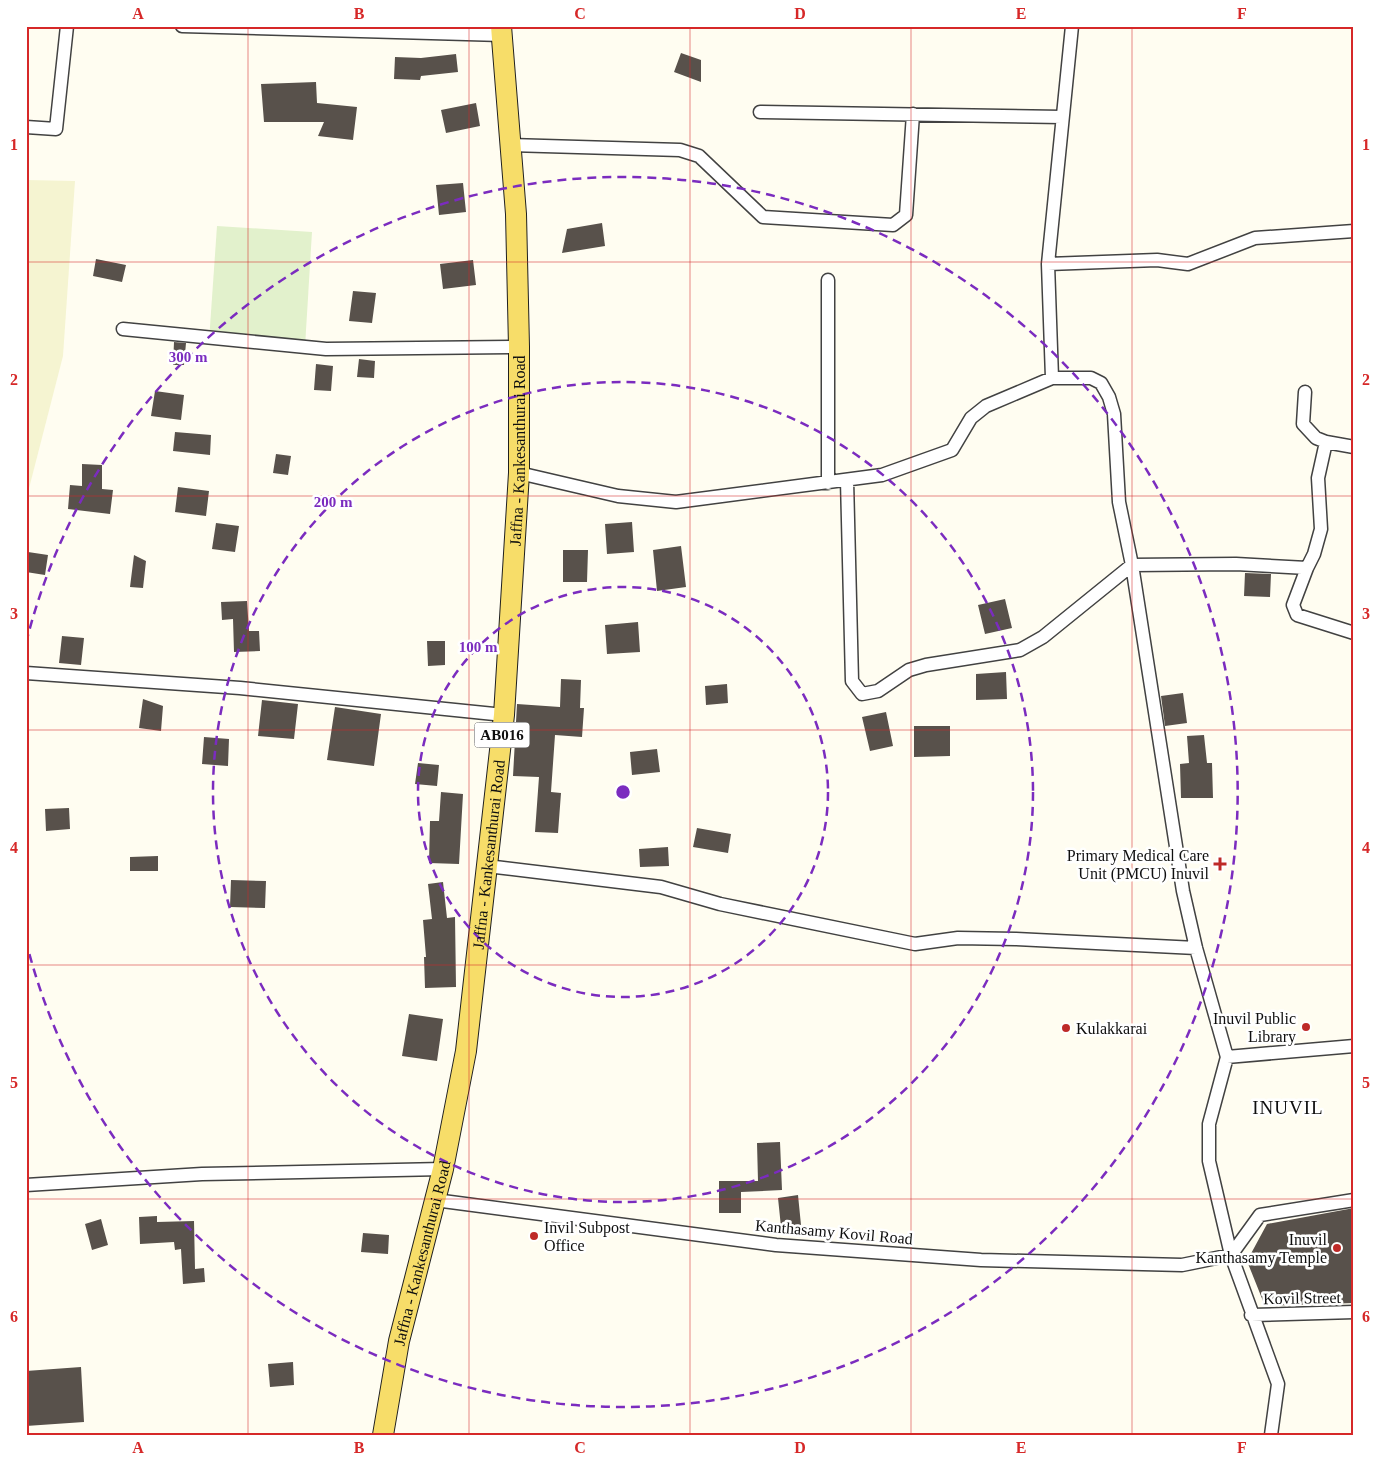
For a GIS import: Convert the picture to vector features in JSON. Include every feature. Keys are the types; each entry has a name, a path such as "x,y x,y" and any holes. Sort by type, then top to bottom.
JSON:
{"main road":[{"name":"Jaffna - Kankesanthurai Road","path":"383,1435 399,1341 443,1169 466,1051 504,715 519,473 519,347 516,223 501,31"}],"street":[{"path":"26,127 56,129 67,26"},
{"path":"182,26 501,31"},
{"path":"1052,378 1048,264 1072,26"},
{"path":"760,112 1062,117"},
{"path":"510,145 680,150 699,156 763,218 893,226 906,215 914,114"},
{"path":"1048,264 1157,260 1188,264 1255,238 1354,231"},
{"path":"828,280 828,483"},
{"path":"123,329 326,349 519,347"},
{"path":"519,473 618,496 676,502 882,475 952,450 971,418 986,406 1052,378 1090,378 1100,383 1109,397 1114,414 1119,502 1132,565 1183,891 1196,948 1227,1057 1209,1124 1209,1161 1231,1255 1251,1315 1278,1384 1270,1435"},
{"path":"1305,392 1303,424 1316,438 1326,442 1354,447"},
{"path":"1326,442 1318,478 1321,529 1314,554 1293,606 1297,615 1354,632"},
{"path":"847,480 852,681 862,694 878,691 909,670 926,665 1020,650 1043,638 1132,565 1236,564 1307,568"},
{"path":"26,673 240,688 504,715"},
{"path":"487,866 661,887 720,904 915,944 958,938 1196,948"},
{"path":"1227,1057 1354,1046"},
{"path":"26,1185 202,1174 443,1169"},
{"name":"Kanthasamy Kovil Road","path":"435,1200 776,1245 981,1260 1182,1265 1231,1255"},
{"path":"1231,1255 1260,1215 1354,1200"},
{"name":"Kovil Street","path":"1251,1315 1354,1312"}],"green space":[{"path":"26,180 75,181 63,356 26,500"},
{"path":"217,226 312,232 305,347 209,341"}],"building":[{"path":"681,53 701,60 701,82 674,72"},
{"path":"456,54 458,72 421,76 420,80 394,79 395,57 421,58"},
{"path":"316,82 317,103 357,107 353,140 318,136 324,122 264,122 261,84"},
{"path":"476,103 480,126 446,133 441,110"},
{"path":"463,183 466,212 439,215 436,185"},
{"path":"602,223 605,246 562,253 567,229"},
{"path":"96,259 126,265 122,282 93,276"},
{"path":"473,260 476,285 443,289 440,264"},
{"path":"353,291 376,293 372,323 349,321"},
{"path":"174,342 186,343 184,365 173,365"},
{"path":"359,359 375,361 374,378 357,377"},
{"path":"316,364 333,366 331,391 314,390"},
{"path":"155,391 184,395 181,420 151,416"},
{"path":"175,432 211,435 210,455 173,451"},
{"path":"276,454 291,456 288,475 273,473"},
{"path":"82,464 102,465 102,489 113,490 110,514 68,509 70,485 82,486"},
{"path":"178,487 209,491 206,516 175,512"},
{"path":"632,522 634,552 607,554 605,524"},
{"path":"216,523 239,526 235,552 212,549"},
{"path":"681,546 686,587 657,591 653,550"},
{"path":"563,550 588,550 587,582 563,582"},
{"path":"28,552 48,555 45,575 26,572"},
{"path":"134,555 146,561 143,588 130,587"},
{"path":"1245,573 1271,574 1270,597 1244,596"},
{"path":"1005,599 1012,628 985,634 978,605"},
{"path":"247,601 249,631 259,631 260,651 234,652 233,619 222,620 221,602"},
{"path":"638,622 640,652 607,654 605,625"},
{"path":"62,636 84,638 81,665 59,663"},
{"path":"427,641 445,641 445,665 428,666"},
{"path":"1006,672 1007,699 976,700 976,674"},
{"path":"561,679 581,680 580,708 584,708 582,737 555,735 551,792 561,793 558,833 535,832 539,777 513,776 517,704 560,707"},
{"path":"727,684 728,703 706,705 705,686"},
{"path":"1183,693 1187,723 1165,726 1161,696"},
{"path":"143,699 163,706 161,731 139,728"},
{"path":"262,700 298,704 294,739 258,736"},
{"path":"335,707 381,714 374,766 327,760"},
{"path":"886,712 893,746 870,751 862,717"},
{"path":"914,726 950,726 950,756 914,757"},
{"path":"1204,735 1207,763 1212,763 1213,798 1181,798 1180,764 1189,763 1187,736"},
{"path":"204,737 229,739 228,766 202,764"},
{"path":"657,749 660,772 632,775 630,752"},
{"path":"418,763 439,765 437,786 415,784"},
{"path":"441,792 463,794 459,864 429,863 430,821 439,821"},
{"path":"69,808 70,829 46,831 45,809"},
{"path":"697,828 731,834 728,853 693,847"},
{"path":"668,847 669,866 640,867 639,849"},
{"path":"158,856 158,871 130,871 130,857"},
{"path":"231,880 266,881 265,908 230,907"},
{"path":"443,882 447,918 455,917 456,987 425,988 424,957 426,957 423,920 432,919 428,884"},
{"path":"409,1014 443,1019 437,1061 402,1056"},
{"path":"780,1142 782,1190 741,1192 741,1213 719,1213 719,1181 758,1181 757,1143"},
{"path":"798,1195 801,1225 781,1227 778,1198"},
{"path":"1354,1208 1354,1303 1265,1306 1247,1261 1267,1224"},
{"path":"157,1216 157,1222 194,1221 195,1269 204,1268 205,1282 183,1284 181,1249 175,1250 174,1242 140,1244 139,1217"},
{"path":"101,1219 108,1245 92,1250 85,1224"},
{"path":"363,1233 389,1235 388,1254 361,1252"},
{"path":"293,1362 294,1385 270,1387 268,1364"},
{"path":"81,1367 84,1422 26,1426 26,1371"}],"place":[{"name":"Primary Medical Care Unit (PMCU) Inuvil","path":"1220,864"},
{"name":"Inuvil Public Library","path":"1306,1027"},
{"name":"Kulakkarai","path":"1066,1028"},
{"name":"Invil Subpost Office","path":"534,1236"},
{"name":"Inuvil Kanthasamy Temple","path":"1337,1248"}],"district":[{"name":"INUVIL","path":"1288,1107"}]}
